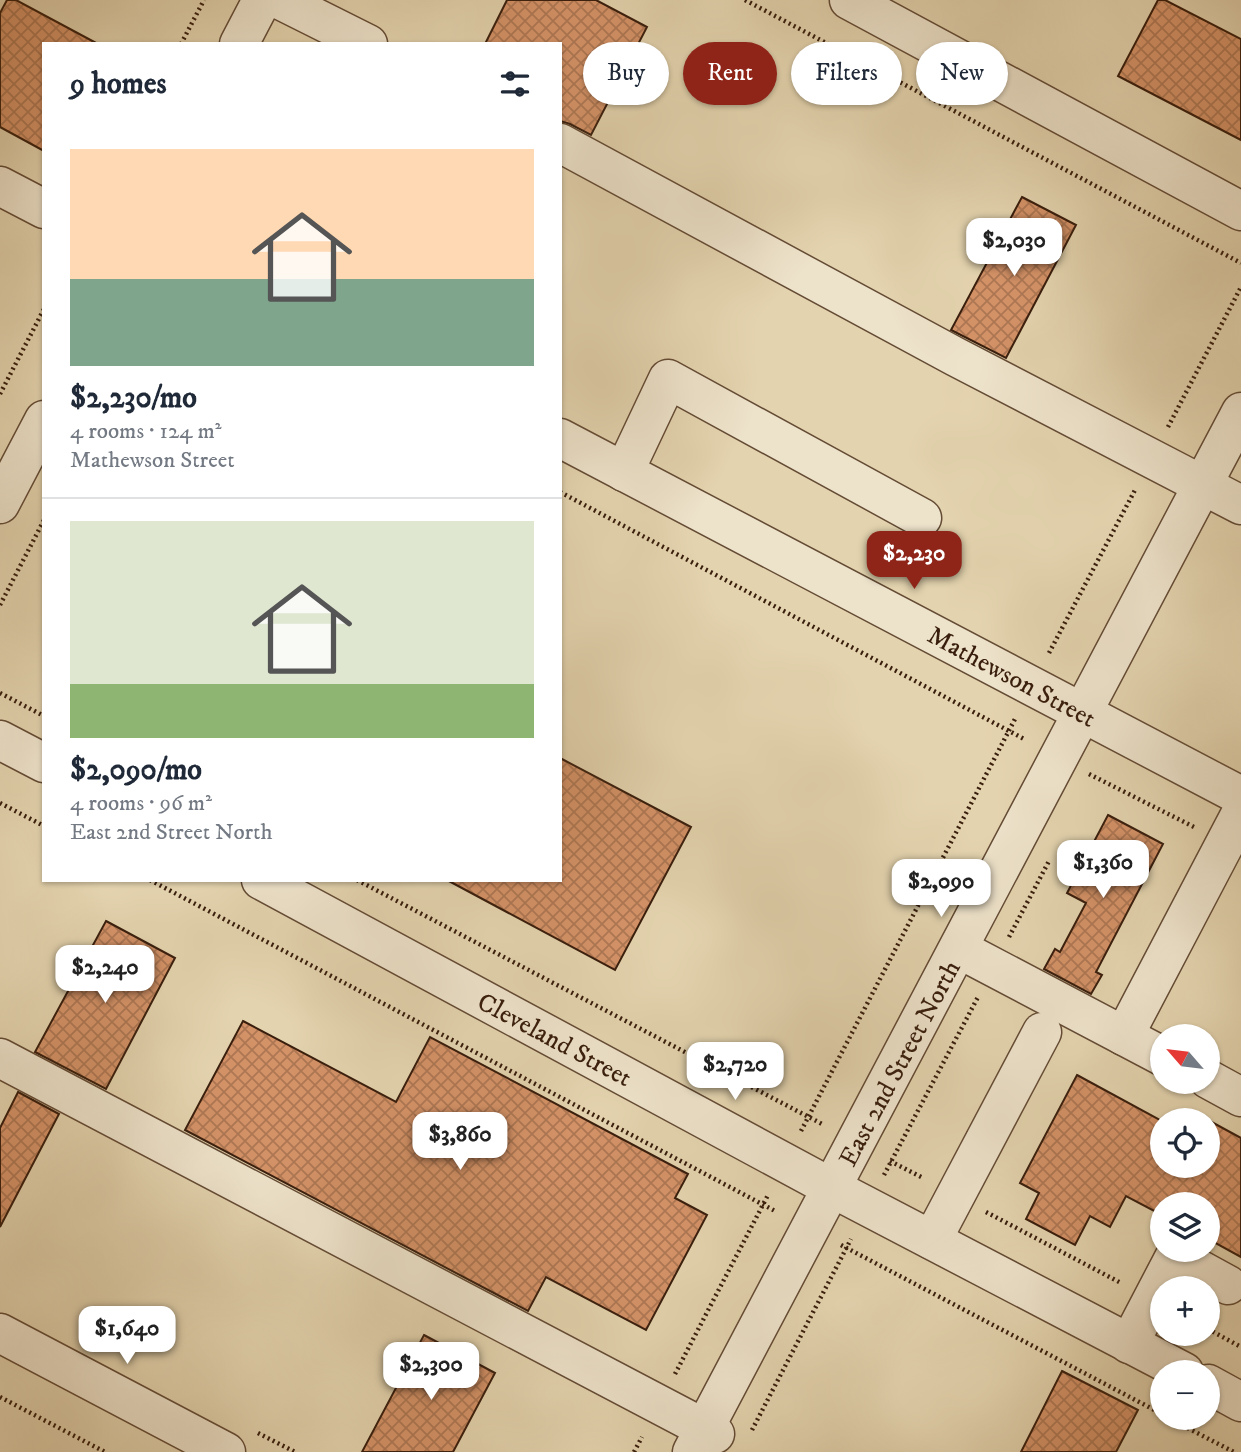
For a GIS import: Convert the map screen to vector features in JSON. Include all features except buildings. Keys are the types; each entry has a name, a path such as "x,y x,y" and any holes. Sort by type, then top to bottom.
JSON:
{"street":[{"path":"240,42 262,0"},
{"path":"280,0 364,42"},
{"path":"849,0 1241,211"},
{"path":"562,144 956,357 1241,505"},
{"path":"0,186 42,208"},
{"path":"624,472 668,379 922,518"},
{"name":"East 2nd Street North","path":"704,1438 810,1229 1241,412"},
{"path":"0,504 42,424"},
{"name":"Mathewson Street","path":"562,439 1241,796"},
{"path":"0,740 42,762"},
{"path":"1124,1036 1233,828"},
{"name":"Cleveland Street","path":"265,882 785,1163 1160,1360"},
{"path":"959,949 1150,1050"},
{"path":"932,1240 1042,1032"},
{"path":"0,1058 659,1404 704,1438"},
{"path":"1220,1086 1241,1097"},
{"path":"1165,1276 1175,1256 1212,1276"},
{"path":"1220,1281 1228,1285"},
{"path":"1129,1344 1150,1306"},
{"path":"0,1334 226,1452"},
{"path":"1220,1391 1241,1402"}],"path":[{"path":"182,42 204,0"},
{"path":"744,0 1241,263"},
{"path":"634,1452 1241,287"},
{"path":"0,394 42,313"},
{"path":"562,493 1059,758 1233,828"},
{"path":"0,605 42,524"},
{"path":"0,693 42,715"},
{"path":"0,803 42,825"},
{"path":"154,882 1150,1408"},
{"path":"361,882 1150,1298"},
{"path":"1220,1336 1241,1347"},
{"path":"0,1396 105,1452"},
{"path":"1191,1430 1234,1452"}]}
